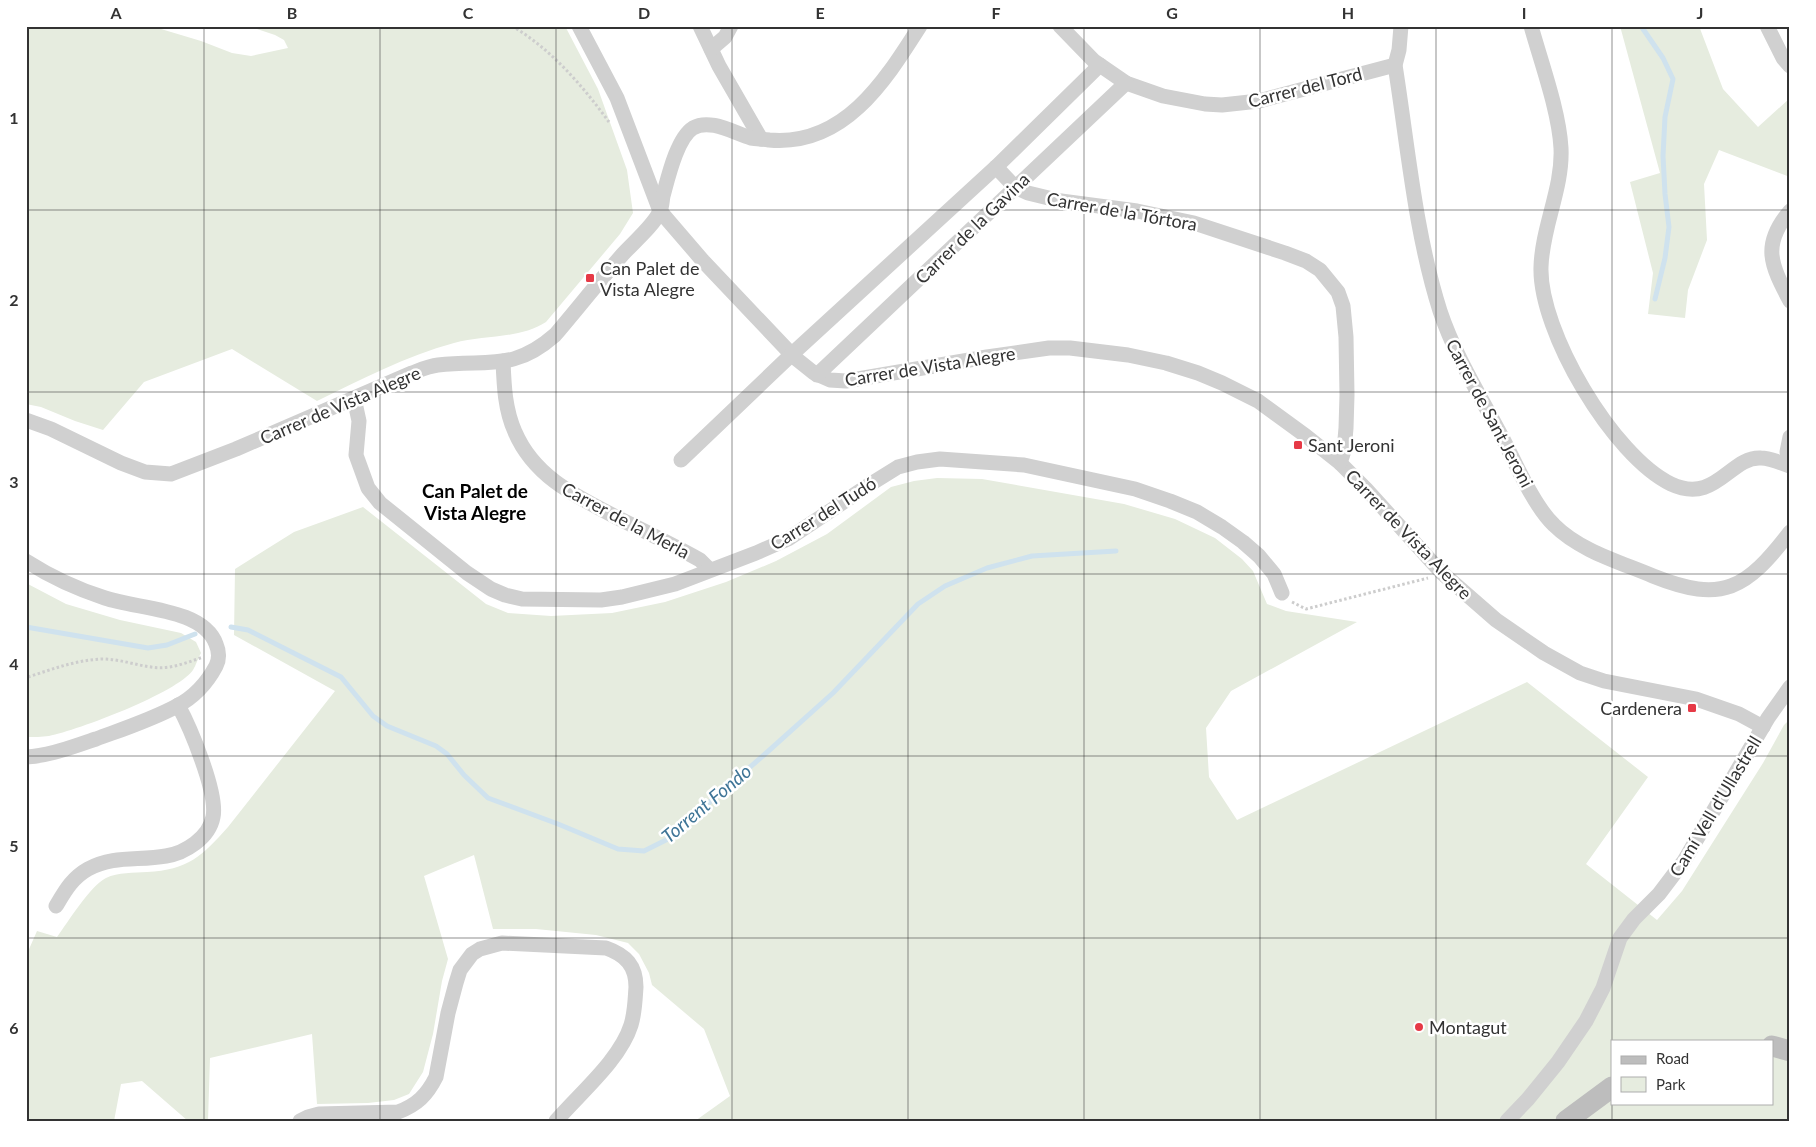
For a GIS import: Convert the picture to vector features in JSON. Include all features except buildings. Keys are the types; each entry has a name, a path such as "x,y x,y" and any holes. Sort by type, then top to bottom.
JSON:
{"main road":[{"path":"1774,1047 1790,1051"},
{"path":"1566,1121 1611,1088"}],"street":[{"path":"579,26 617,98 660,211"},
{"path":"700,26 761,139"},
{"path":"711,49 725,37 731,26"},
{"path":"660,211 678,149 685,136 694,128 711,125 753,138 791,140 827,130 846,118 876,91 920,26"},
{"name":"Carrer del Tord","path":"1060,26 1078,47 1100,65 1126,82 1147,91 1180,100 1205,104 1232,104 1273,98 1395,65"},
{"name":"Carrer de Sant Jeroni","path":"1401,26 1399,50 1395,65 1419,225 1440,311 1452,342 1505,442 1536,500 1553,524 1567,536 1609,558 1670,582 1707,591 1729,586 1749,576 1790,532"},
{"path":"1531,26 1552,99 1561,147 1559,175 1543,250 1541,267 1542,286 1545,303 1554,329 1588,397 1635,458 1672,484 1698,489 1717,483 1747,460 1760,457 1790,466 1788,452 1790,437"},
{"path":"1766,26 1783,58 1790,66"},
{"name":"Carrer de la Gavina","path":"681,460 791,354 996,167 1100,65"},
{"name":"Carrer de la Gavina","path":"817,374 1126,82"},
{"name":"Carrer de la Tórtora","path":"996,167 1016,187 1028,193 1061,201 1137,211 1194,222 1285,253 1320,270 1338,292 1346,337 1346,436 1340,463"},
{"path":"1790,210 1774,232 1771,245 1776,273 1790,301"},
{"name":"Carrer de Vista Alegre","path":"26,420 51,429 121,463 145,472 170,474 236,450 412,373 435,365 503,361 528,354 543,346 555,335 660,211 703,262 791,354 817,374 830,380 846,381 987,357 1049,348 1070,348 1105,351 1166,363 1222,383 1264,406 1340,463 1366,488 1441,572 1496,620 1544,653 1580,673 1604,681 1703,701 1739,714 1763,727"},
{"name":"Carrer de la Merla","path":"503,361 504,391 515,434 541,471 558,485 578,497 700,560 710,570"},
{"name":"Carrer del Tudó","path":"354,398 358,421 356,455 368,488 380,503 467,573 491,589 522,599 549,601 601,600 658,589 756,554 788,539 898,467 917,462 950,460 1024,465 1135,489 1170,501 1197,512 1243,542 1259,556 1274,574 1282,593"},
{"path":"26,560 62,582 106,599 183,616 202,624 213,636 219,654 219,660 204,685 178,705 124,729 67,749 26,757"},
{"name":"Camí Vell d'Ullastrell","path":"1507,1121 1528,1100 1586,1022 1603,988 1620,938 1634,919 1659,894 1684,861 1763,727 1790,687"},
{"path":"56,906 68,885 88,870 113,860 157,858 178,853 201,838 209,828 213,817 214,804 197,745 190,726 178,705"},
{"path":"300,1121 308,1116 319,1114 398,1112 420,1101 432,1086 436,1077 448,1013 460,970 466,961 480,949 502,943 606,948 618,952 632,965 635,973 634,1010 630,1026 623,1042 609,1062 556,1121"}],"path":[{"path":"512,26 531,37 552,56 584,91 613,128"},
{"path":"1282,593 1295,605 1306,609 1424,580 1433,576"},
{"path":"28,677 72,662 103,659 131,662 152,667 169,667 219,654"}],"green space":[{"path":"26,26 151,26 201,41 232,53 251,56 288,48 284,40 275,35 248,26 565,26 598,89 627,170 633,213 620,234 546,322 536,327 513,334 466,340 436,348 384,369 317,401 232,349 144,382 103,430 41,407 26,404"},
{"path":"1620,26 1699,26 1723,89 1758,127 1790,98 1790,177 1719,150 1704,184 1707,240 1688,290 1685,318 1648,314 1653,273 1630,182 1660,173"},
{"path":"937,478 982,479 1124,504 1175,519 1215,538 1242,559 1253,571 1267,604 1286,611 1357,622 1231,691 1206,728 1209,777 1237,820 1527,682 1648,777 1586,864 1657,920 1682,891 1763,763 1784,725 1790,719 1790,1121 695,1121 730,1096 704,1029 652,985 649,973 639,954 628,943 596,935 536,929 493,929 474,855 424,876 448,959 442,981 433,1034 423,1072 409,1094 394,1100 368,1103 317,1104 312,1034 210,1058 208,1121 188,1121 142,1081 121,1084 114,1121 26,1121 26,956 37,931 57,937 87,896 106,878 121,874 161,871 173,868 184,865 202,853 228,827 335,691 234,635 235,569 294,532 363,507 486,604 508,613 551,616 612,613 665,602 726,582 776,561 827,534 891,487"},
{"path":"26,583 66,604 120,620 181,633 196,642 201,653 193,670 183,679 148,699 103,719 63,732 49,736 26,737"}],"waterway":[{"path":"1641,26 1663,58 1673,79 1665,117 1663,156 1669,227 1665,258 1655,299"},
{"name":"Torrent Fondo","path":"231,627 248,630 341,677 373,716 387,726 436,746 447,754 464,775 488,798 618,849 644,851 666,840 764,755 833,693 918,604 945,586 987,568 1032,556 1116,551"},
{"name":"Torrent Fondo","path":"26,627 148,648 167,645 195,634"}],"place":[{"name":"Can Palet de Vista Alegre","path":"590,278"},
{"name":"Sant Jeroni","path":"1298,445"},
{"name":"Cardenera","path":"1692,708"},
{"name":"Montagut","path":"1419,1027"}],"district":[{"name":"Can Palet de Vista Alegre","path":"475,501"}]}
